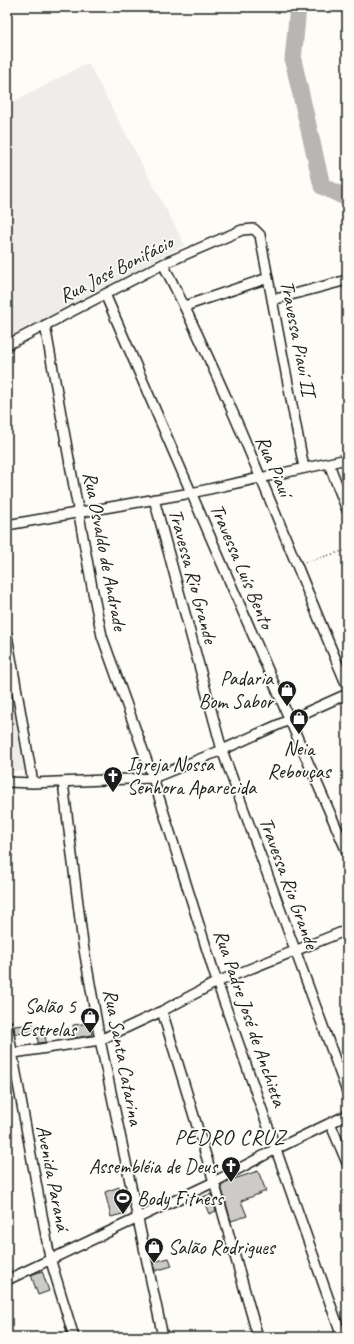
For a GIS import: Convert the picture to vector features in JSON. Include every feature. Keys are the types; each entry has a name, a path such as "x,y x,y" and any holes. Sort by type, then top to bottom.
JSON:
{"street":[{"name":"Travessa Piauí II","path":"242,230 254,229 260,235 304,468"},
{"name":"Rua José Bonifácio","path":"7,344 163,264 242,230"},
{"name":"Rua Piauí","path":"163,264 184,306 260,478 347,686"},
{"path":"184,306 268,278"},
{"path":"272,300 347,280"},
{"name":"Travessa Luís Bento","path":"105,294 347,852"},
{"name":"Rua Osvaldo de Andrade","path":"45,325 102,636 153,778"},
{"path":"7,525 191,493 347,459"},
{"path":"329,464 347,510"},
{"name":"Travessa Rio Grande","path":"154,499 222,750 347,1092"},
{"path":"7,635 34,783"},
{"path":"7,782 34,783 153,778 289,721 347,694"},
{"name":"Rua Padre José de Anchieta","path":"153,778 217,982 342,1337"},
{"name":"Rua Santa Catarina","path":"63,782 83,944 100,1040 136,1218 163,1337"},
{"path":"9,1054 100,1040 162,1011 217,982 347,930"},
{"path":"162,1011 214,1182 258,1337"},
{"name":"Avenida Paraná","path":"7,1024 9,1054 50,1258 74,1337"},
{"path":"7,1280 50,1258 214,1182 276,1149 347,1115"},
{"path":"330,1123 347,1163"}],"path":[{"path":"296,565 347,550"}],"shaded area":[{"path":"88,63 185,245 7,338 7,105"},
{"path":"7,671 26,771 7,771"}],"building":[{"path":"90,1023 92,1035 75,1038 73,1025"},
{"path":"33,1024 34,1032 15,1034 14,1026"},
{"path":"45,1030 46,1042 38,1043 37,1031"},
{"path":"258,1171 266,1191 241,1201 247,1216 231,1221 221,1186 234,1179"},
{"path":"119,1187 126,1213 111,1217 105,1192"},
{"path":"211,1194 216,1211 209,1214 202,1197"},
{"path":"169,1258 172,1266 155,1271 153,1262"},
{"path":"42,1271 49,1291 38,1295 31,1275"}],"waterway":[{"path":"298,7 293,60 322,186 347,198"}],"place":[{"name":"Padaria Bom Sabor","path":"287,707"},
{"name":"Neia Rebouças","path":"299,735"},
{"name":"Igreja Nossa Senhora Aparecida","path":"113,793"},
{"name":"Salão 5 Estrelas","path":"90,1034"},
{"name":"Assembléia de Deus","path":"231,1183"},
{"name":"Body Fitness","path":"123,1215"},
{"name":"Salão Rodrigues","path":"154,1264"}],"district":[{"name":"PEDRO CRUZ","path":"230,1137"}]}
